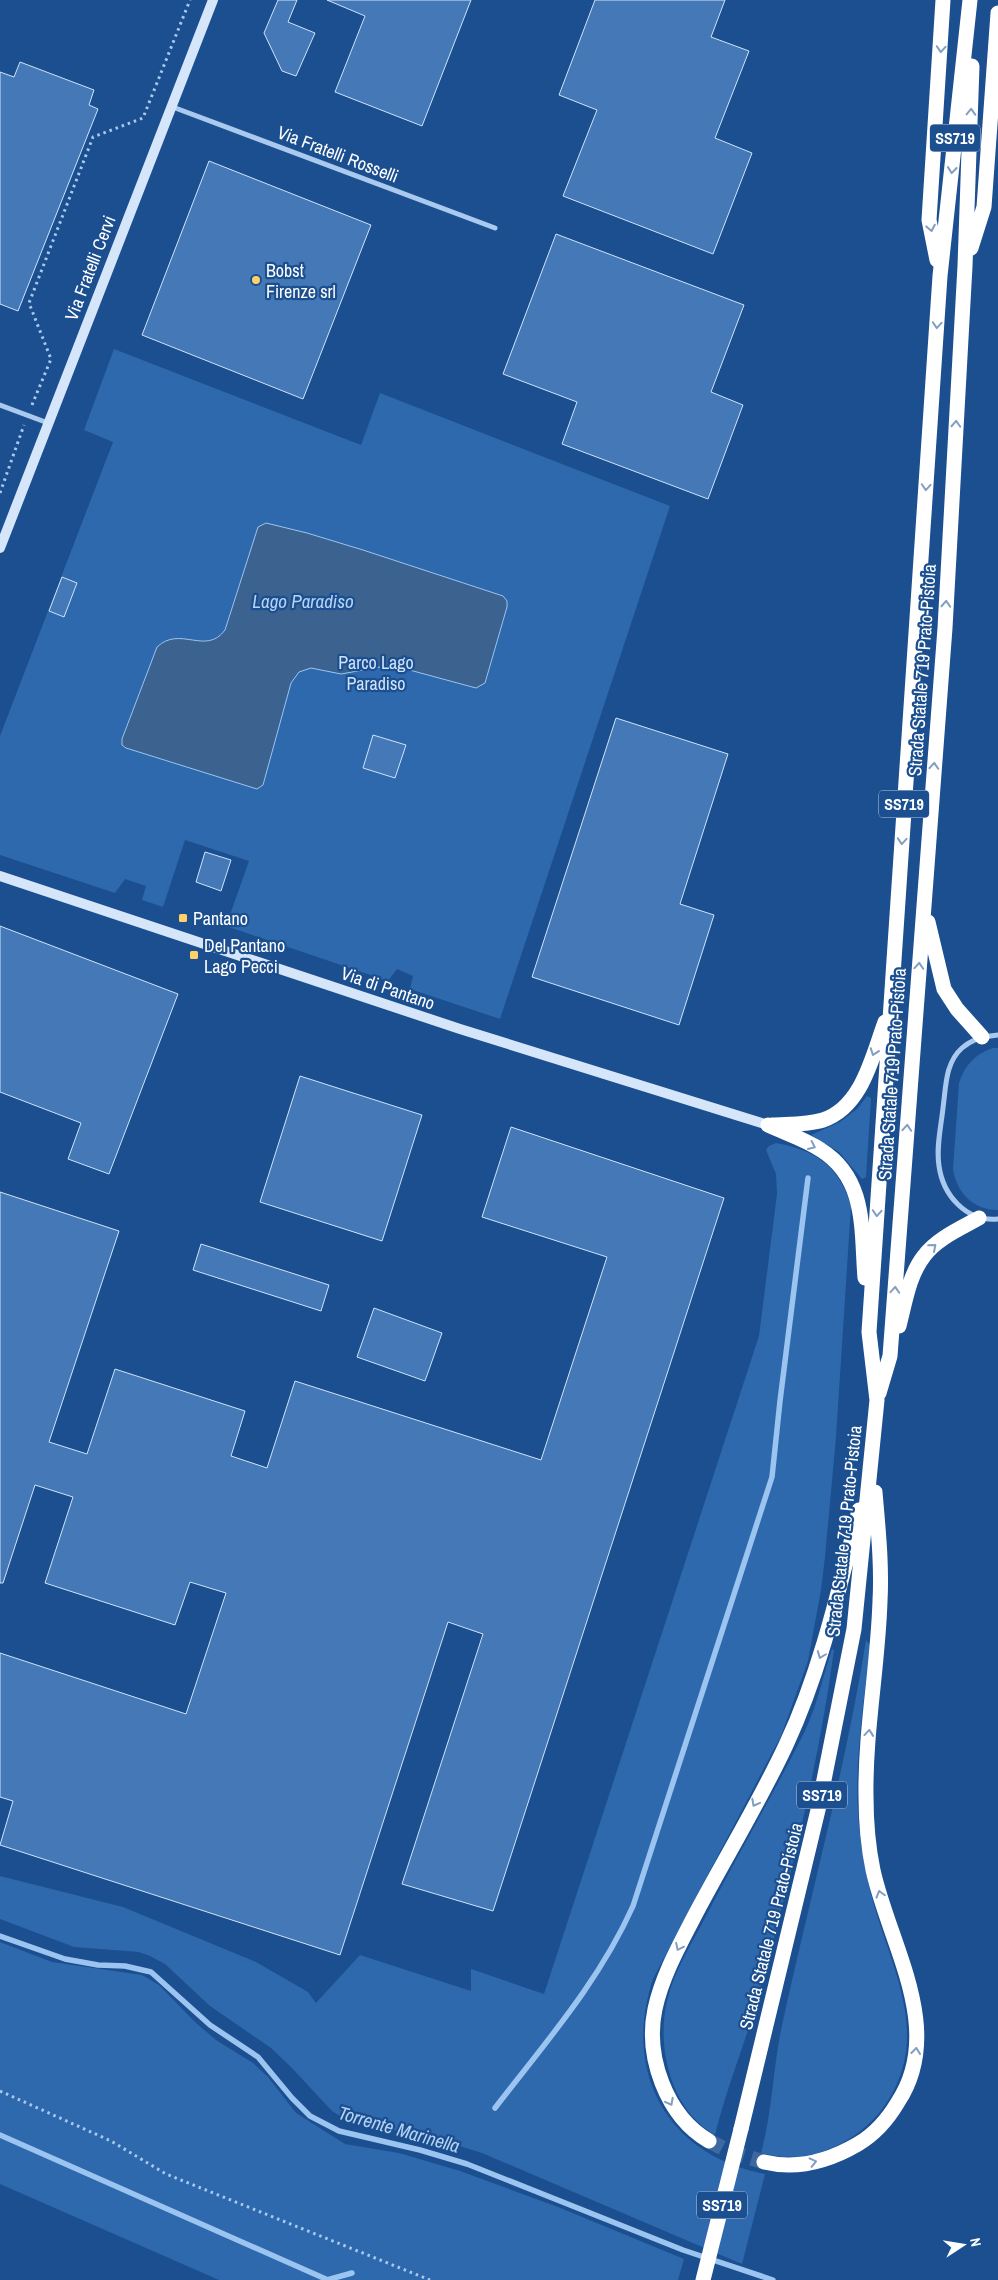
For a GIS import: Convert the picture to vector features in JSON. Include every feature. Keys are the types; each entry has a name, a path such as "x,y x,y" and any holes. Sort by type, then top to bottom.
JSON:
{"highway":[{"path":"940,276 929,220 943,0"},
{"name":"Strada Statale 719 Prato-Pistoia","path":"877,1400 869,1332 940,276 970,0"},
{"name":"Strada Statale 719 Prato-Pistoia","path":"703,2280 818,1810 836,1727 854,1629 877,1400 890,1356 945,628 965,266 975,0"},
{"path":"965,266 984,207 998,13"},
{"path":"924,902 935,960 944,989 957,1010 982,1037"},
{"path":"768,1125 810,1123 824,1120 844,1109 857,1093 891,1006"},
{"path":"768,1125 819,1148 834,1159 852,1184 859,1202 869,1332"},
{"path":"890,1356 912,1278 924,1255 941,1241 979,1218"},
{"path":"708,2141 684,2121 668,2098 654,2045 654,2010 678,1948 786,1744 826,1641 872,1455"},
{"path":"764,2162 787,2166 805,2164 840,2154 865,2140 891,2114 903,2095 915,2058 916,2019 913,1999 873,1870 867,1818 869,1739 880,1602 880,1550 872,1455"}],"street":[{"name":"Via Fratelli Cervi","path":"0,548 170,106 213,0"},
{"name":"Via Fratelli Rosselli","path":"170,106 495,228"},
{"path":"0,405 48,423"},
{"name":"Via di Pantano","path":"0,876 470,1032 768,1125"},
{"path":"997,1220 979,1218 958,1206 950,1196 942,1179 939,1149 948,1067 962,1048 982,1037 998,1035"}],"path":[{"path":"0,493 28,415 51,359 29,303 86,155 93,137 143,118 190,0"},
{"path":"0,2091 112,2141 166,2174 430,2280"}],"green space":[{"name":"Parco Lago Paradiso","path":"114,349 361,445 380,393 670,506 500,1019 410,989 413,976 397,969 388,981 226,926 249,861 185,840 163,907 142,900 146,886 125,879 115,893 0,855 0,736 113,442 84,430"},
{"path":"998,1048 998,1210 981,1207 962,1193 953,1169 959,1083 971,1061 981,1053"},
{"path":"867,1096 871,1098 866,1177 862,1179 839,1152 811,1135 840,1122 857,1109"},
{"path":"776,1143 791,1146 824,1162 840,1180 851,1206 836,1437 821,1590 808,1661 781,1736 653,1979 645,2013 644,2046 649,2077 661,2104 678,2128 702,2149 731,2164 765,2174 742,2264 482,2153 447,2142 346,2120 332,2111 271,2048 210,2006 165,1964 139,1952 74,1947 0,1919 0,1876 123,1907 256,1962 308,1992 316,2003 360,1955 471,1991 471,1969 544,1994 759,1336 777,1194 776,1174 766,1150 769,1146"},
{"path":"866,1640 870,1645 858,1758 859,1826 871,1893 904,2002 907,2046 903,2068 894,2090 882,2109 861,2131 833,2148 821,2152 798,2157 774,2156 761,2153 768,2123 781,2030 848,1738"},
{"path":"832,1649 834,1650 828,1692 793,1864 755,2008 715,2135 700,2124 687,2110 670,2076 664,2038 664,2019 667,2001 684,1957 806,1728 815,1706"},
{"path":"0,1942 52,1962 142,1975 159,1985 195,2022 216,2040 253,2063 268,2077 296,2113 345,2144 399,2153 460,2171 558,2207 684,2259 678,2280 219,2280 0,2184"}],"water":[{"name":"Lago Paradiso","path":"266,523 363,550 503,596 507,601 507,607 485,683 476,688 391,665 341,674 311,668 299,672 291,683 263,785 257,789 126,748 122,745 122,739 157,647 166,641 175,639 210,641 218,637 225,630 258,527"}],"building":[{"path":"278,0 297,0 288,22 315,33 296,76 282,71 264,33"},
{"path":"327,0 471,0 422,126 335,92 365,16"},
{"path":"595,0 725,0 711,37 749,51 715,138 752,153 713,254 563,196 597,110 559,95"},
{"path":"20,62 94,90 89,105 98,109 18,311 0,304 0,72 14,77"},
{"name":"Bobst Firenze srl","path":"209,161 371,225 303,399 142,335"},
{"path":"556,234 744,305 711,392 743,405 708,499 562,444 577,402 503,374"},
{"path":"62,577 77,583 64,617 49,611"},
{"path":"616,718 728,754 680,904 714,915 679,1025 532,977"},
{"path":"373,735 406,745 395,778 363,768"},
{"path":"205,852 231,860 221,891 196,882"},
{"path":"0,926 178,994 109,1174 68,1159 81,1123 0,1092"},
{"path":"300,1076 422,1115 382,1241 260,1202"},
{"path":"511,1127 724,1198 493,1911 402,1884 483,1634 448,1622 340,1955 0,1845 13,1801 0,1797 0,1653 186,1714 226,1593 190,1582 175,1625 45,1583 73,1497 35,1485 3,1583 0,1583 0,1192 119,1231 49,1442 87,1454 115,1369 245,1411 231,1456 267,1468 295,1381 541,1460 607,1257 482,1217"},
{"path":"201,1244 329,1285 321,1311 193,1270"},
{"path":"374,1308 442,1333 425,1381 357,1357"}],"waterway":[{"path":"495,2108 552,2036 588,1986 619,1934 633,1906 772,1477 808,1178"},
{"name":"Torrente Marinella","path":"0,1936 65,1959 98,1965 125,1966 151,1972 210,2025 258,2057 292,2098 310,2116 339,2131 420,2150 467,2164 683,2250 773,2280"},
{"path":"0,2135 328,2280"},
{"path":"327,2280 352,2273"}],"tunnel":[{"path":"709,2141 728,2151 764,2162"}],"place":[{"name":"Bobst Firenze srl","path":"256,280"},
{"name":"Pantano","path":"183,918"},
{"name":"Del Pantano Lago Pecci","path":"194,955"}]}
